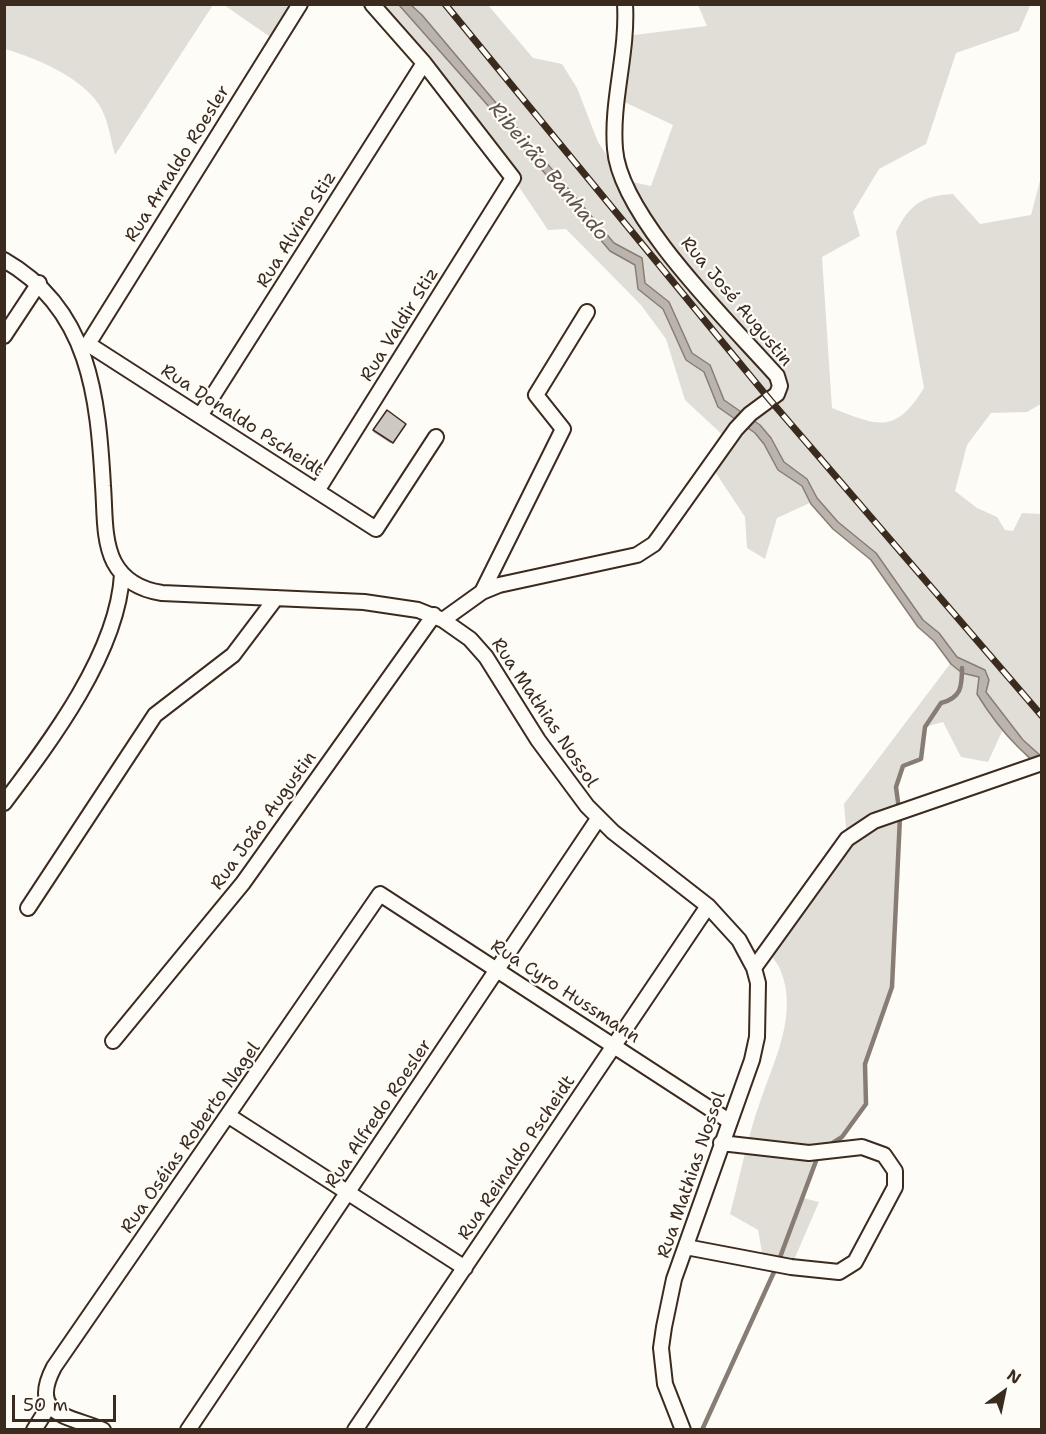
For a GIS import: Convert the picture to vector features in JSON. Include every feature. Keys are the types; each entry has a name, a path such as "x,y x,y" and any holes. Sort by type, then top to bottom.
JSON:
{"street":[{"name":"Rua Arnaldo Roesler","path":"84,346 300,4"},
{"path":"372,4 424,63"},
{"name":"Rua José Augustin","path":"439,617 482,592 516,580 624,558 646,551 662,533 736,429 750,414 777,394 780,386 777,376 664,245 631,196 618,167 615,125 626,36 625,4"},
{"name":"Rua Valdir Stiz","path":"317,491 513,178 424,63"},
{"name":"Rua Alvino Stiz","path":"200,416 424,63"},
{"path":"4,260 39,283 60,309 84,346 99,418 108,544 116,565 123,574 121,594 110,630 85,682 55,733 4,802"},
{"path":"4,336 39,283"},
{"path":"482,592 563,429 536,395 587,312"},
{"name":"Rua Donaldo Pscheidt","path":"84,346 200,416 376,529 436,437"},
{"name":"Rua Mathias Nossol","path":"123,574 141,588 156,592 364,602 439,617 470,639 486,657 538,740 598,819 708,906 731,929 754,968 759,1001 757,1037 752,1060 672,1288 662,1348 665,1383 683,1430"},
{"path":"28,908 155,715 233,655 276,598"},
{"name":"Rua João Augustin","path":"114,1041 243,883 439,617"},
{"path":"754,968 848,839 873,821 1041,763"},
{"name":"Rua Alfredo Roesler","path":"188,1430 598,819"},
{"name":"Rua Cyro Hussmann","path":"380,894 729,1121"},
{"name":"Rua Oséias Roberto Nagel","path":"49,1406 44,1391 54,1367 230,1116 380,894"},
{"name":"Rua Reinaldo Pscheidt","path":"355,1430 708,906"},
{"path":"230,1116 465,1268"},
{"path":"686,1247 791,1267 839,1272 855,1262 895,1187 895,1171 885,1155 862,1147 809,1153 721,1143"},
{"path":"34,1430 49,1406 57,1412 103,1430"}],"shaded area":[{"path":"6,4 213,5 115,155 102,110 85,89 60,71 5,49"},
{"path":"1027,4 1030,6 1019,31 956,53 926,144 879,169 853,212 860,236 822,257 832,408 874,422 894,420 914,403 924,388 896,232 901,222 918,203 933,197 953,194 980,224 1031,215 1041,177 1041,404 1027,412 991,413 967,445 955,491 977,508 997,517 1005,530 1013,531 1022,513 1041,514 1042,763 1005,725 988,762 961,757 943,722 925,727 921,759 903,766 896,787 900,817 892,987 865,1064 866,1104 842,1137 820,1151 803,1198 819,1202 791,1267 764,1263 758,1230 730,1214 751,1129 777,1054 786,1020 785,986 779,966 767,950 847,839 844,804 953,660 920,622 873,556 814,501 777,518 765,559 747,548 745,517 710,464 727,439 685,400 666,339 641,305 566,229 548,230 513,178 372,5 488,5 533,58 562,64 577,88 598,142 623,180 651,186 673,125 618,99 626,36 707,26 698,5"},
{"path":"224,5 300,5 276,41"}],"water":[{"name":"Ribeirão Banhado","path":"399,5 411,5 422,15 614,243 642,258 645,283 669,302 692,353 710,365 724,400 760,425 771,438 784,462 807,479 817,498 838,522 876,553 923,620 939,633 957,657 985,670 989,680 986,692 1023,740 1041,756 1041,770 1006,734 986,708 977,694 979,677 962,673 951,664 934,641 918,627 871,560 833,529 811,504 802,486 778,470 764,444 755,433 718,407 704,372 686,360 663,309 638,289 635,265 610,251 491,109"}],"building":[{"path":"387,410 406,424 393,443 373,430"}],"waterway":[{"path":"828,1146 842,1137 866,1104 865,1064 892,987 900,817 896,787 903,766 921,759 925,727 941,703 953,698 959,691 962,668"},
{"path":"779,1260 819,1153"},
{"path":"702,1430 774,1272"}],"railway":[{"path":"445,4 770,400 1042,716"}]}
